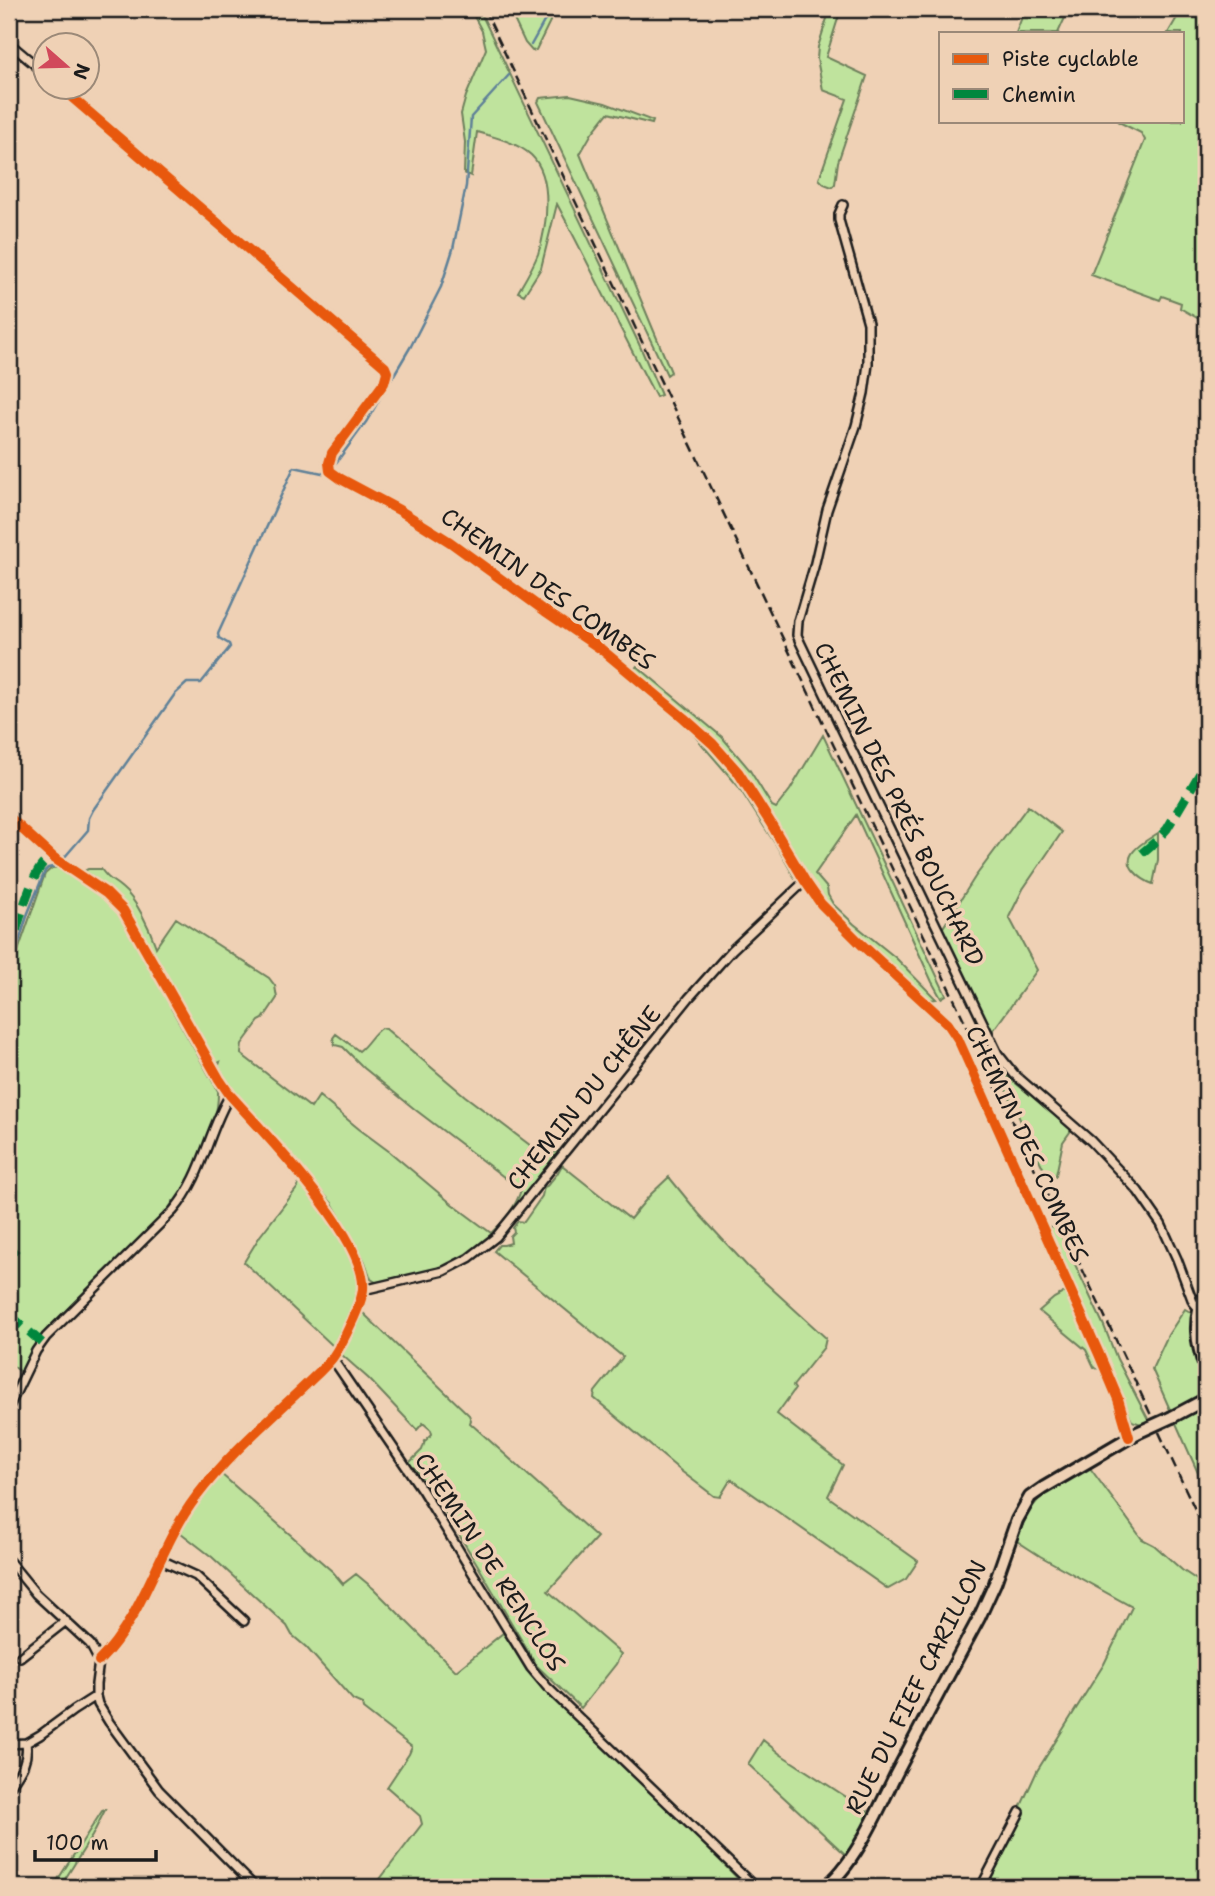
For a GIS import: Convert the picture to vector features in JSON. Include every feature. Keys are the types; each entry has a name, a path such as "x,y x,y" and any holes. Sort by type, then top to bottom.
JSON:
{"street":[{"path":"9,43 32,62"},
{"name":"CHEMIN DES COMBES","path":"77,102 384,367 387,372 384,383 335,448 329,459 331,470 450,542 601,649 713,744 738,772 821,904 941,1016 953,1031 1100,1354 1133,1435"},
{"name":"CHEMIN DES PRÉS BOUCHARD","path":"843,205 839,220 868,323 868,363 856,426 827,510 798,621 797,635 998,1054 1014,1074 1091,1141 1138,1191 1161,1224 1193,1302 1199,1309"},
{"path":"9,817 60,863 106,893 123,910 212,1069 230,1095 315,1192 334,1218 358,1261 363,1290 343,1339 332,1358 216,1473 181,1518 126,1627 99,1661"},
{"name":"CHEMIN DU CHÊNE","path":"363,1290 444,1270 469,1258 496,1237 702,982 805,881"},
{"path":"9,1407 36,1351 46,1337 187,1194 230,1095"},
{"path":"1206,1292 1199,1309 1197,1335 1206,1370"},
{"name":"CHEMIN DE RENCLOS","path":"332,1358 422,1490 531,1668 755,1887"},
{"name":"RUE DU FIEF CARILLON","path":"825,1887 843,1868 865,1834 979,1618 1025,1503 1043,1488 1133,1435 1206,1399"},
{"path":"9,1560 36,1594 90,1644 96,1653 99,1661 96,1696 109,1722 159,1790 255,1887"},
{"path":"162,1560 196,1576 244,1621"},
{"path":"20,1657 66,1621"},
{"path":"9,1744 26,1743 96,1696"},
{"path":"9,1788 24,1765 26,1743"},
{"path":"981,1887 1020,1812"}],"green space":[{"path":"470,9 479,9 661,395 656,397 557,204 541,268 524,295 518,292 534,264 541,243 546,217 546,189 538,164 531,155 499,138 477,132 471,176 464,173 465,142 461,114 486,49 482,31"},
{"path":"509,9 556,9 536,50 532,51 525,43"},
{"path":"830,9 841,9 826,57 867,76 832,187 819,179 847,99 823,90 817,59"},
{"path":"1025,9 1069,9 1058,32 1016,32"},
{"path":"1182,9 1206,9 1206,323 1180,308 1181,303 1162,296 1160,300 1091,275 1145,140 1141,133 1119,122 1184,122 1184,32 1169,32"},
{"path":"570,95 605,103 653,121 652,124 608,113 580,154 671,372 667,375 538,102 540,98"},
{"path":"637,666 722,737 749,769 772,806 776,808 823,735 946,995 941,998 932,982 856,815 815,874 827,888 833,904 896,958 936,999 929,1000 828,907 804,872 795,878 738,786 693,734 698,728 633,671"},
{"path":"1028,806 1062,832 1023,889 1009,917 1037,970 992,1032 942,929 975,877"},
{"path":"1158,833 1158,860 1153,884 1136,873 1130,865 1130,859 1141,844"},
{"path":"63,867 111,901 124,915 173,1004 171,1008 218,1091 217,1105 205,1148 177,1201 173,1201 169,1209 45,1331 21,1372 9,1363 9,977 45,874 52,868"},
{"path":"88,869 101,869 128,893 142,915 156,947 176,918 269,978 275,986 277,998 242,1044 241,1054 311,1108 319,1096 491,1233 509,1213 521,1190 417,1111 364,1068 343,1047 335,1045 333,1038 336,1034 359,1051 378,1030 386,1029 465,1096 547,1158 557,1150 558,1152 503,1225 471,1253 448,1265 379,1284 371,1279 355,1242 332,1203 220,1076 217,1071 220,1062 214,1065 131,914 114,896 80,873"},
{"path":"1000,1067 1008,1077 1070,1127 1053,1178 1046,1174 999,1075"},
{"path":"562,1165 630,1219 669,1177 748,1267 826,1338 824,1347 793,1386 795,1389 777,1414 843,1465 828,1496 918,1561 906,1579 888,1589 731,1479 720,1497 714,1496 594,1398 595,1392 623,1357 494,1251 499,1245 511,1243 513,1228 518,1221 524,1222 542,1196 544,1187"},
{"path":"300,1179 345,1241 356,1268 356,1297 333,1346 244,1262 260,1236 298,1187"},
{"path":"1056,1224 1117,1359 1149,1421 1141,1424 1132,1421 1130,1417 1121,1390 1047,1229"},
{"path":"1065,1292 1100,1370 1094,1367 1086,1350 1039,1311"},
{"path":"1185,1309 1192,1313 1193,1335 1206,1340 1206,1491 1152,1369 1168,1335"},
{"path":"360,1310 469,1415 470,1423 597,1537 548,1591 621,1654 581,1708 536,1665 442,1507 414,1467 408,1464 422,1450 425,1441 432,1434 431,1430 423,1423 417,1430 369,1379 342,1355"},
{"path":"1090,1468 1142,1539 1154,1545 1182,1570 1206,1586 1206,1887 984,1887 1022,1812 1021,1806 1037,1771 1104,1664 1132,1607 1017,1541 1036,1502 1053,1488"},
{"path":"221,1474 333,1572 343,1584 356,1574 374,1589 456,1671 503,1633 527,1668 746,1887 374,1887 422,1824 420,1816 387,1787 412,1747 363,1709 362,1704 353,1700 292,1635 287,1626 212,1557 181,1533 189,1513"},
{"path":"763,1740 871,1813 846,1855 748,1764"},
{"path":"105,1810 60,1887 53,1887 102,1811"}],"waterway":[{"path":"531,45 551,9"},
{"path":"333,467 366,422 411,346 441,287 453,249 466,186 471,117 509,75"},
{"path":"9,973 45,871 57,866 88,830 93,810 175,694 187,683 201,683 230,647 218,634 294,467 327,474"}],"railway":[{"path":"484,9 1206,1533"}],"marked path":[{"path":"1142,853 1167,829 1206,763"},
{"path":"9,956 33,880 44,863 54,858"},
{"path":"9,1256 16,1248"},
{"path":"9,1314 42,1343"}],"cycle path":[{"path":"77,102 385,367 387,372 384,383 332,453 330,471 450,542 601,649 684,718 713,744 738,772 821,904 948,1024 958,1039 1099,1354 1118,1399 1129,1437"},
{"path":"9,817 54,858 106,893 123,910 219,1079 332,1215 360,1268 363,1289 351,1324 331,1360 238,1449 196,1497 171,1537 128,1623 99,1661"}]}
